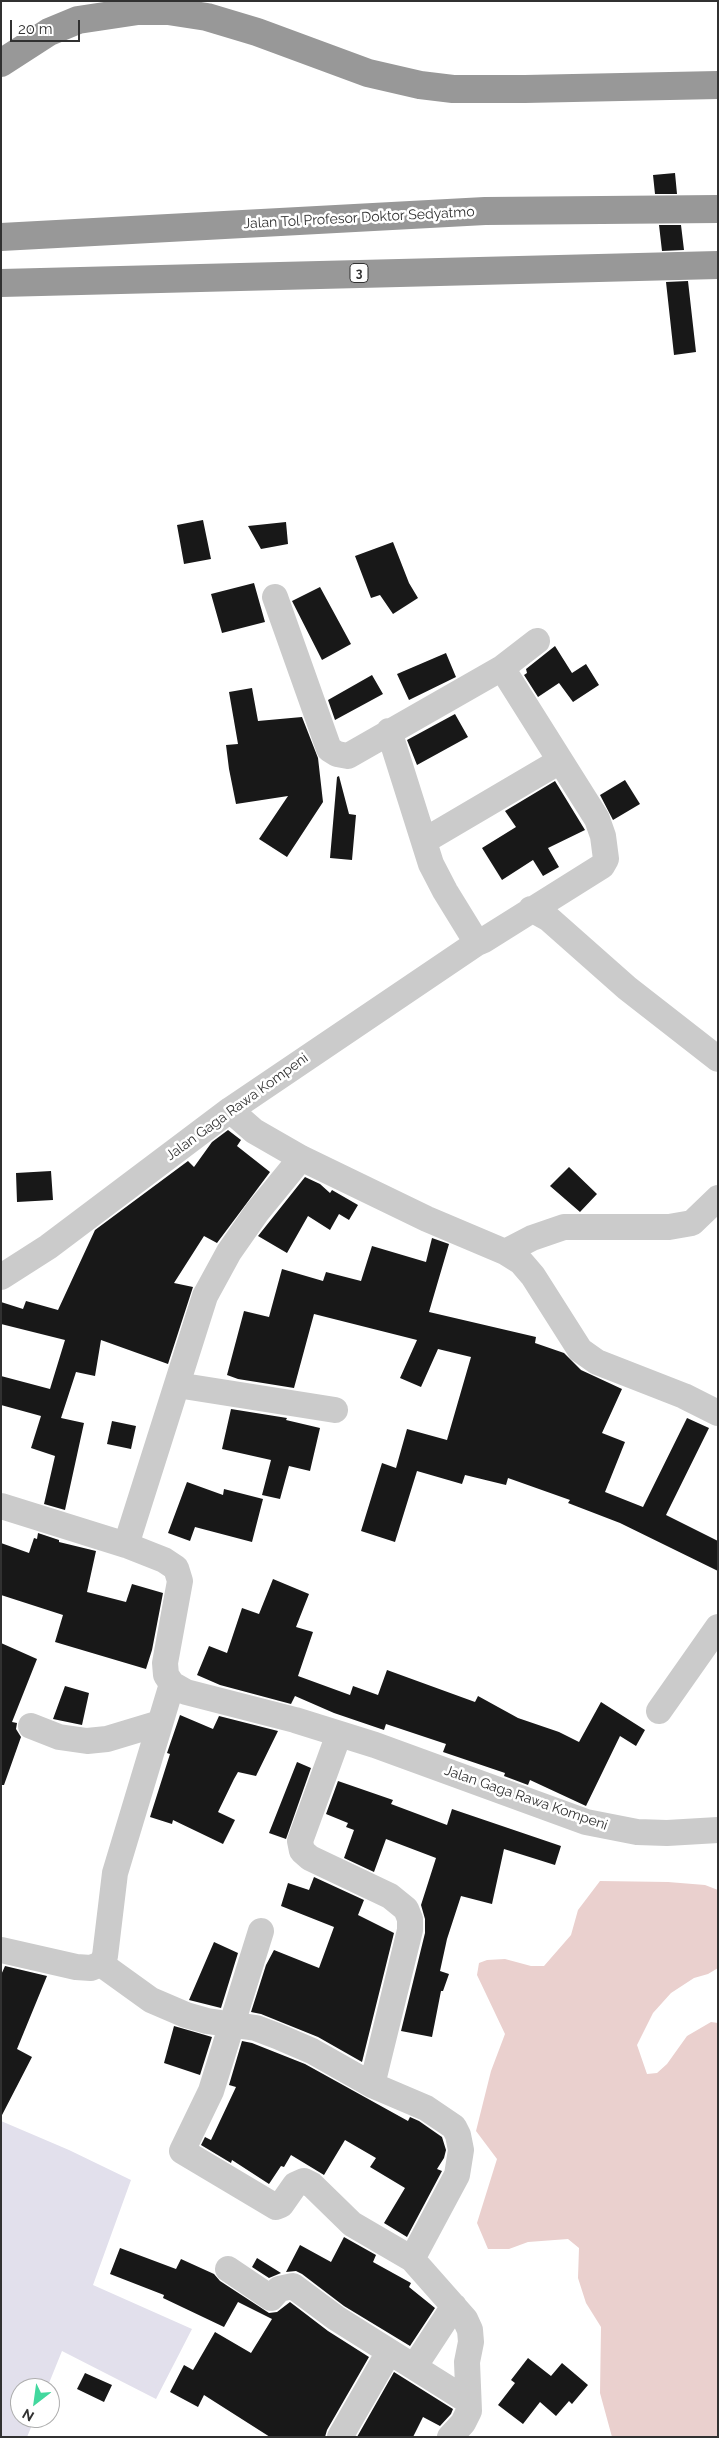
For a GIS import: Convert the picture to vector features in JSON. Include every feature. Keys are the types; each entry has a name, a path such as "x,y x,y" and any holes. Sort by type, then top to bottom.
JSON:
{"highway":[{"path":"1,63 49,32 78,20 138,11 168,10 206,16 257,32 368,73 420,86 453,89 525,89 718,84"},
{"name":"Jalan Tol Profesor Doktor Sedyatmo","path":"1,237 485,211 718,210"},
{"name":"3","path":"1,283 718,264"}],"street":[{"path":"275,597 329,749 337,754 348,756 502,668 537,641"},
{"path":"424,841 560,761 502,668"},
{"path":"389,732 431,864 477,943"},
{"name":"Jalan Gaga Rawa Kompeni","path":"1,1278 48,1247 230,1110 477,943 605,862 603,836 597,819 560,761"},
{"path":"531,909 549,918 627,988 718,1059"},
{"path":"230,1110 254,1131 301,1158 427,1219 505,1252 521,1262 532,1276 580,1350 597,1362 684,1396 718,1413"},
{"path":"126,1545 205,1296 229,1252 257,1212 301,1158"},
{"path":"505,1252 532,1238 564,1227 669,1227 692,1223 718,1198"},
{"path":"177,1385 335,1410"},
{"path":"1,1506 126,1545 164,1560 176,1568 180,1581 165,1663 166,1675 172,1684 115,1873 105,1956 101,1964 91,1968 76,1967 1,1950"},
{"path":"659,1711 718,1627"},
{"name":"Jalan Gaga Rawa Kompeni","path":"172,1684 186,1692 295,1720 339,1734 586,1822 637,1832 667,1833 718,1830"},
{"path":"31,1726 59,1737 86,1741 107,1738 160,1723"},
{"path":"339,1734 300,1841 302,1851 310,1858 390,1896 406,1909 410,1919 410,1930 372,2085"},
{"path":"261,1931 211,2091 182,2151 276,2207 281,2205 295,2185 304,2181 312,2185 352,2224 412,2259 465,2319 470,2330 471,2342 467,2362 469,2411 463,2423 450,2437"},
{"path":"101,1964 151,2000 186,2015 207,2021 256,2028 312,2051 372,2085 426,2108 450,2123 458,2135 461,2150 458,2175 412,2259"},
{"path":"228,2268 271,2298 279,2289 293,2286 336,2318 468,2401"},
{"path":"414,2367 454,2306"},
{"path":"340,2437 389,2352"}],"shaded area":[{"path":"600,1881 668,1882 705,1885 718,1890 718,1968 708,1974 694,1978 671,1993 653,2013 637,2045 647,2074 657,2073 667,2064 687,2036 711,2022 718,2023 718,2437 612,2437 600,2393 601,2327 586,2303 578,2278 579,2248 568,2239 528,2242 509,2249 488,2249 477,2223 497,2159 476,2131 491,2071 505,2034 477,1975 479,1963 487,1960 505,1959 531,1966 544,1966 571,1935 578,1910"},
{"path":"1,2121 69,2150 131,2180 93,2285 192,2329 156,2399 62,2351 51,2378 10,2378 10,2428 31,2428 27,2437 1,2437"}],"building":[{"path":"675,173 677,194 655,194 653,175"},
{"path":"659,225 681,225 684,250 662,251"},
{"path":"688,281 696,352 674,355 666,282"},
{"path":"203,520 211,559 184,564 177,525"},
{"path":"286,522 288,544 261,549 248,526"},
{"path":"393,542 409,583 418,598 393,614 380,595 371,598 355,556"},
{"path":"254,583 265,622 222,633 211,594"},
{"path":"320,587 351,644 322,660 292,601"},
{"path":"555,646 572,673 586,664 599,685 573,702 559,683 538,697 524,675 527,673 526,669"},
{"path":"446,653 456,677 409,700 397,674"},
{"path":"372,675 383,694 335,720 328,700"},
{"path":"252,688 258,721 302,717 318,758 323,802 287,857 259,839 288,796 236,804 226,745 238,744 229,692"},
{"path":"455,714 468,737 417,765 407,740"},
{"path":"339,776 349,814 356,815 352,860 330,858 337,777"},
{"path":"625,780 640,804 613,820 600,795"},
{"path":"555,781 585,830 548,848 559,867 543,876 533,860 502,880 482,848 516,827 505,811"},
{"path":"228,1130 241,1140 237,1146 270,1172 217,1243 204,1236 174,1283 193,1287 168,1364 101,1340 95,1376 76,1372 61,1418 84,1423 65,1510 44,1504 55,1456 31,1448 41,1416 1,1405 1,1376 50,1389 65,1340 1,1324 1,1302 23,1309 26,1301 58,1310 95,1230 188,1161 194,1167 212,1142"},
{"path":"569,1167 597,1194 580,1212 550,1186"},
{"path":"51,1171 53,1200 17,1202 16,1173"},
{"path":"305,1177 320,1184 330,1193 332,1190 358,1205 349,1220 339,1214 330,1230 308,1216 287,1253 258,1236"},
{"path":"432,1238 449,1244 429,1312 536,1337 535,1343 564,1353 581,1370 622,1389 602,1433 625,1442 605,1492 643,1507 687,1418 709,1428 666,1515 718,1541 718,1571 620,1523 568,1503 570,1500 508,1478 506,1485 465,1475 462,1484 417,1471 395,1542 361,1531 382,1463 396,1468 407,1429 447,1440 471,1357 438,1349 421,1387 400,1378 417,1340 314,1314 294,1388 238,1379 227,1375 244,1311 269,1317 282,1269 323,1281 326,1272 361,1281 372,1246 426,1262"},
{"path":"231,1409 287,1418 286,1420 320,1428 310,1471 289,1466 280,1499 262,1495 271,1460 222,1449"},
{"path":"112,1421 136,1426 131,1449 107,1444"},
{"path":"187,1482 223,1495 224,1489 263,1499 252,1542 195,1527 190,1541 168,1533"},
{"path":"38,1533 59,1540 59,1542 96,1551 87,1592 126,1602 132,1584 163,1593 152,1650 146,1669 55,1642 63,1615 1,1595 1,1543 29,1553 34,1538 37,1539"},
{"path":"273,1579 309,1594 296,1627 313,1632 298,1676 350,1695 353,1686 378,1695 387,1670 475,1702 478,1696 518,1718 559,1732 579,1742 601,1702 645,1730 636,1746 620,1736 586,1806 530,1780 528,1785 504,1776 505,1773 443,1752 446,1744 386,1724 384,1730 334,1713 295,1696 291,1704 220,1685 197,1675 209,1646 227,1653 242,1608 259,1614"},
{"path":"1,1643 37,1659 12,1722 17,1723 16,1729 21,1737 4,1785 1,1785"},
{"path":"65,1686 89,1693 82,1725 53,1719"},
{"path":"180,1715 213,1729 219,1716 278,1731 256,1776 238,1772 234,1779 218,1812 235,1820 223,1844 173,1820 172,1824 150,1817 170,1754 167,1753"},
{"path":"297,1762 311,1768 286,1839 269,1833"},
{"path":"338,1781 393,1800 391,1804 447,1825 452,1809 561,1846 555,1865 504,1849 492,1904 461,1896 447,1939 440,1971 449,1974 443,1991 441,1991 432,2037 401,2031 425,1933 425,1919 421,1905 436,1858 386,1839 374,1872 344,1858 354,1830 346,1827 348,1823 326,1814"},
{"path":"314,1877 364,1900 358,1915 394,1933 362,2062 318,2037 261,2014 251,2012 266,1965 274,1950 319,1968 334,1927 281,1906 288,1883 309,1890"},
{"path":"214,1942 238,1953 221,2008 189,2000"},
{"path":"5,1966 47,1976 17,2049 32,2057 1,2117 1,1975"},
{"path":"174,2026 212,2037 200,2075 164,2063"},
{"path":"242,2041 252,2043 305,2064 408,2121 410,2117 419,2121 442,2137 446,2150 444,2158 437,2169 442,2171 407,2237 384,2223 405,2188 370,2167 376,2158 345,2140 324,2175 291,2155 284,2167 281,2166 269,2184 232,2160 231,2163 201,2145 205,2137 211,2140 236,2087 229,2085"},
{"path":"344,2237 376,2255 373,2262 411,2283 409,2287 435,2308 410,2346 344,2306 302,2274 296,2271 286,2272 300,2245 331,2262"},
{"path":"120,2248 176,2269 181,2259 214,2274 220,2281 269,2313 277,2312 290,2302 328,2331 369,2357 327,2430 325,2437 270,2437 204,2395 198,2407 170,2392 184,2365 193,2370 215,2332 251,2353 272,2319 238,2302 224,2327 163,2298 164,2295 110,2274"},
{"path":"257,2258 281,2273 269,2278 252,2267"},
{"path":"528,2358 551,2376 562,2363 588,2385 572,2404 569,2401 556,2416 540,2402 523,2424 498,2405 515,2383 511,2380"},
{"path":"394,2372 453,2409 451,2414 440,2426 423,2417 413,2437 357,2437"},
{"path":"85,2373 112,2385 104,2402 77,2389"}]}
